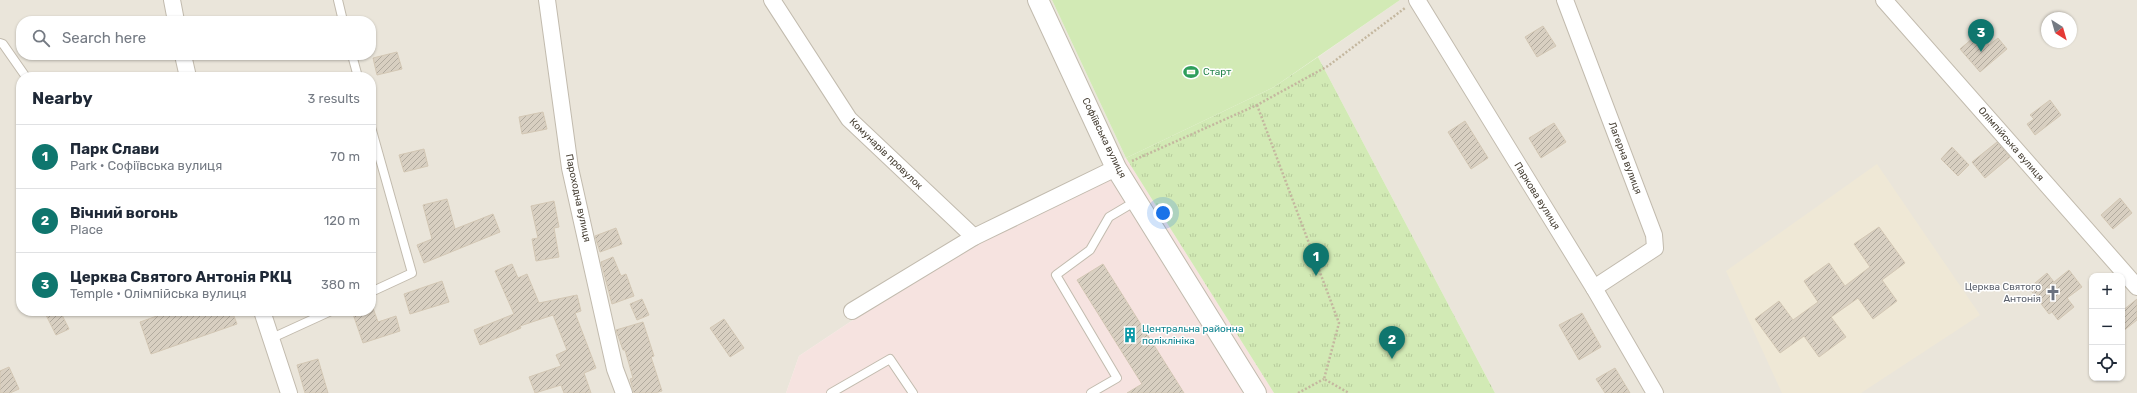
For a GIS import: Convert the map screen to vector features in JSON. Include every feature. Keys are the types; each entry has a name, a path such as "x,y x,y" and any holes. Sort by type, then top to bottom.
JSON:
{"street":[{"path":"172,0 175,16"},
{"name":"Пароходна вулиця","path":"547,0 570,168 615,369 624,393"},
{"name":"Комунарів провулок","path":"772,0 849,119 974,237"},
{"name":"Софіївська вулиця","path":"1038,0 1116,168 1256,393"},
{"name":"Лагерна вулиця","path":"1565,0 1654,235 1654,248 1594,288"},
{"name":"Олімпійська вулиця","path":"1884,0 2137,287"},
{"name":"Паркова вулиця","path":"1413,2 1594,288 1654,393"},
{"path":"184,60 187,72"},
{"path":"852,312 974,237 1116,168"},
{"path":"264,316 289,393"}],"lane":[{"path":"338,0 342,16"},
{"path":"0,43 3,44 23,72"},
{"path":"353,60 357,72"},
{"path":"376,145 412,273 376,290"},
{"path":"1091,393 1117,378 1056,275 1090,250 1109,217 1137,200"},
{"path":"272,338 319,316"},
{"path":"831,393 890,359 913,393"}],"path":[{"path":"1116,168 1257,106 1328,66 1413,2"},
{"path":"1257,106 1339,323 1324,379 1298,393"},
{"path":"1324,379 1349,393"}],"shaded area":[{"path":"0,0 1052,0 1126,158 877,304 799,356 786,393 0,393"},
{"path":"1400,0 2137,0 2137,393 1495,393 1318,57"},
{"path":"1126,158 1274,393 786,393 799,356 877,304"},
{"path":"1877,164 1980,315 1861,393 1782,393 1726,271"}],"green space":[{"name":"Старт","path":"1052,0 1400,0 1274,87 1126,158"},
{"path":"1318,57 1495,393 1274,393 1126,158 1274,87"}],"building":[{"path":"1543,26 1556,46 1537,57 1525,37"},
{"path":"1979,33 1989,45 1998,38 2007,49 1980,72 1960,49"},
{"path":"397,52 402,69 377,75 373,60 376,60 376,57"},
{"path":"2050,100 2061,115 2035,135 2027,124 2034,119 2030,115"},
{"path":"543,112 547,129 522,134 519,117"},
{"path":"1465,121 1488,158 1471,169 1448,132"},
{"path":"1554,123 1566,142 1541,158 1529,138"},
{"path":"1997,142 2010,157 1985,178 1972,162"},
{"path":"1952,147 1969,165 1958,176 1941,159"},
{"path":"424,149 428,166 404,172 399,155"},
{"path":"2120,198 2132,213 2113,229 2101,215"},
{"path":"447,199 455,229 493,214 500,232 424,263 417,245 432,239 423,205"},
{"path":"554,201 559,227 554,228 559,257 536,261 532,239 538,238 531,206"},
{"path":"1879,227 1905,263 1882,280 1897,301 1873,319 1858,298 1831,317 1846,337 1819,357 1804,336 1780,353 1755,319 1779,301 1793,320 1818,302 1804,281 1829,263 1845,286 1870,267 1854,244"},
{"path":"616,228 622,244 600,252 595,236"},
{"path":"613,257 621,276 626,274 634,296 612,304 601,262"},
{"path":"512,264 518,278 527,274 539,303 577,295 581,311 575,313 596,368 584,373 591,393 564,393 561,385 535,393 529,377 561,366 556,355 567,350 553,315 520,326 521,328 480,345 474,330 514,314 495,271"},
{"name":"Центральна районна поліклініка","path":"1103,264 1184,393 1127,393 1142,384 1077,280"},
{"name":"Церква Святого Антонія","path":"2069,270 2082,287 2067,298 2074,307 2058,320 2052,312 2049,314 2029,288 2047,273 2054,282"},
{"path":"442,281 449,302 410,314 404,294"},
{"path":"642,299 649,315 637,320 630,304"},
{"path":"2137,299 2137,320 2125,330 2125,309"},
{"path":"1582,313 1601,347 1579,360 1559,325"},
{"path":"46,316 62,316 69,329 56,335"},
{"path":"157,316 234,316 237,324 151,354 140,322"},
{"path":"354,316 376,316 378,322 396,316 400,331 363,343"},
{"path":"724,319 744,348 730,357 710,328"},
{"path":"643,322 654,356 651,357 662,391 655,393 634,393 630,379 633,378 625,350 623,350 616,330"},
{"path":"318,359 328,393 305,393 297,365"},
{"path":"9,367 19,389 10,393 0,393 0,371"},
{"path":"1615,368 1630,393 1605,393 1596,379"}],"place":[{"name":"Церква Святого Антонія РКЦ","path":"1981,52"},
{"name":"Старт","path":"1191,72"},
{"name":"Парк Слави","path":"1316,276"},
{"name":"Церква Святого Антонія","path":"2053,293"},
{"name":"Центральна районна поліклініка","path":"1130,335"},
{"name":"Вічний вогонь","path":"1392,359"}]}
